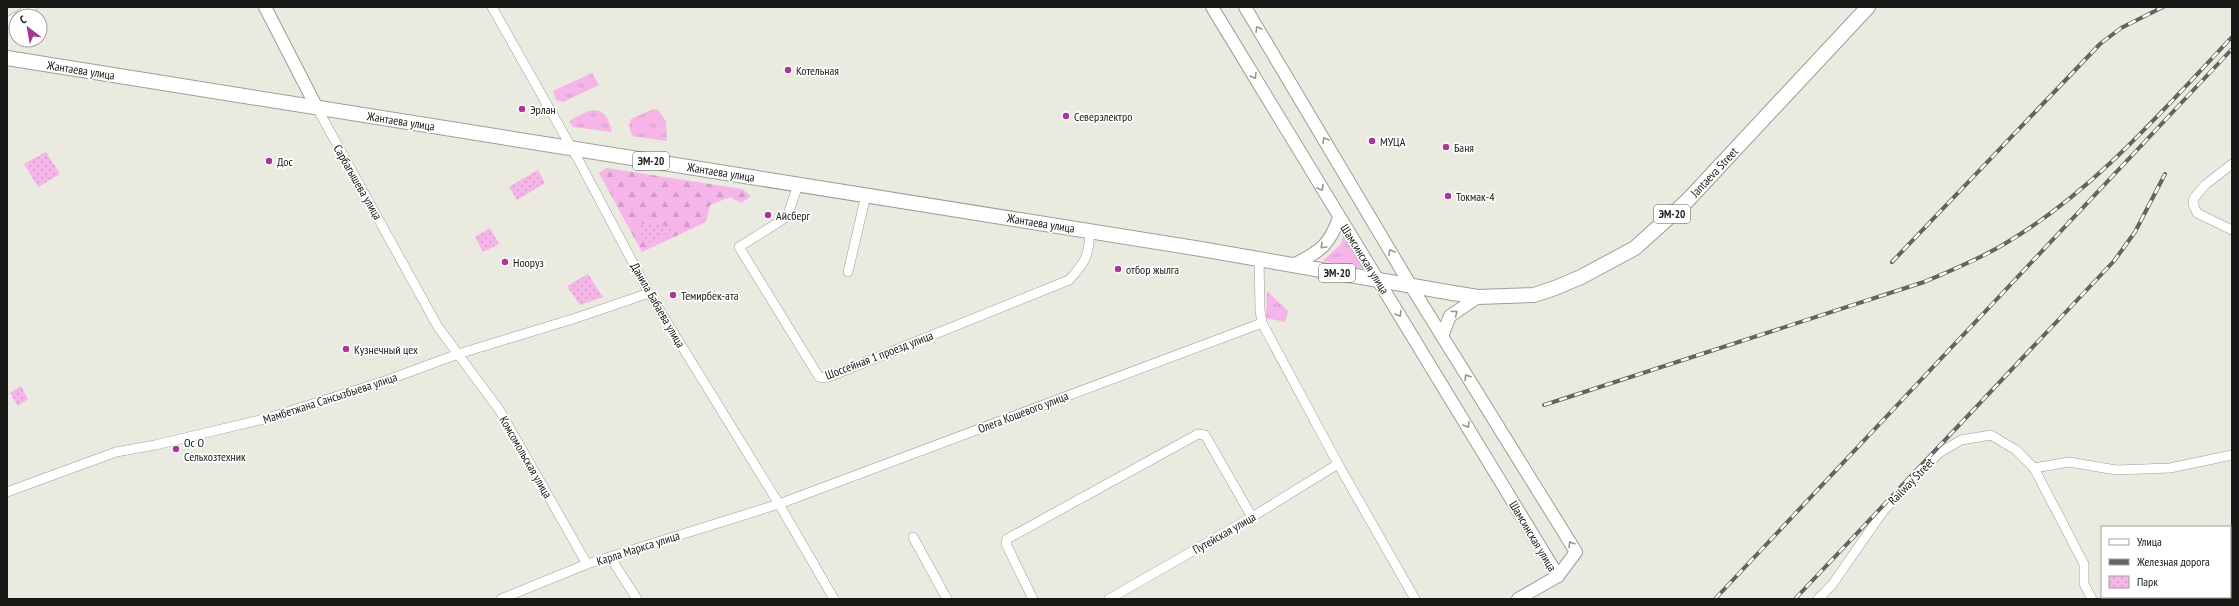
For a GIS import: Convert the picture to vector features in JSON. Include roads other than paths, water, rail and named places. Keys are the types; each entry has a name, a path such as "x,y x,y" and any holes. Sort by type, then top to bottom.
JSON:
{"main road":[{"name":"Jantaeva Street","path":"1411,286 1478,297 1534,294 1555,288 1635,248 1687,200 1868,7"},
{"name":"Жантаева улица","path":"7,58 1259,258 1411,286"}],"street":[{"name":"Сарбагышева улица","path":"265,7 317,108 438,327 458,354"},
{"name":"Данила Бабаева улица","path":"492,7 570,148 579,161 649,293 781,503 834,599"},
{"name":"Шамсинская улица","path":"1212,7 1558,576 1576,552 1411,286 1244,7"},
{"path":"2232,164 2205,185 2194,198 2193,204 2197,213 2232,230"},
{"name":"Шоссейная 1 проезд улица","path":"798,185 787,218 739,247 819,377 826,378 1069,280 1082,267 1089,253 1090,231"},
{"path":"848,272 866,195"},
{"path":"1295,264 1325,247 1333,235 1339,218"},
{"path":"1259,258 1260,310 1262,323 1338,464 1415,599"},
{"name":"Мамбетжана Сансызбыева улица","path":"7,492 98,457 268,418 385,381 458,354 576,318 649,293"},
{"path":"1442,336 1450,316 1478,297"},
{"name":"Олега Кошевого улица","path":"781,503 1262,323"},
{"name":"Комсомольская улица","path":"458,354 500,411 587,564"},
{"path":"1033,599 1006,544 1007,539 1198,434 1205,435 1252,517"},
{"name":"Railway Street","path":"1818,599 1832,585 1884,510 1944,449 1961,440 1991,435 2016,450 2034,468 2084,564 2084,584 2092,599"},
{"path":"2034,468 2069,462 2116,470 2170,468 2232,455"},
{"name":"Путейская улица","path":"1109,599 1252,517 1338,464"},
{"name":"Карла Маркса улица","path":"501,599 587,564 781,503"},
{"path":"913,537 947,599"},
{"path":"610,557 637,599"},
{"path":"1518,599 1558,576"}],"railway":[{"path":"1892,262 2100,44 2121,28 2163,7"},
{"path":"1544,405 1924,282 1986,254 2038,222 2069,199 2098,174 2153,121 2232,37"},
{"path":"1715,599 2232,49"},
{"path":"1795,599 2114,261 2135,232 2165,174"}],"place":[{"name":"Котельная","path":"788,70"},
{"name":"Эрлан","path":"522,109"},
{"name":"Северэлектро","path":"1066,116"},
{"name":"МУЦА","path":"1372,141"},
{"name":"Баня","path":"1446,147"},
{"name":"Дос","path":"269,161"},
{"name":"Токмак-4","path":"1448,196"},
{"name":"Айсберг","path":"768,215"},
{"name":"Нооруз","path":"505,262"},
{"name":"отбор жылга","path":"1118,269"},
{"name":"Темирбек-ата","path":"673,295"},
{"name":"Кузнечный цех","path":"346,349"},
{"name":"Ос О Сельхозтехник","path":"176,449"}]}
